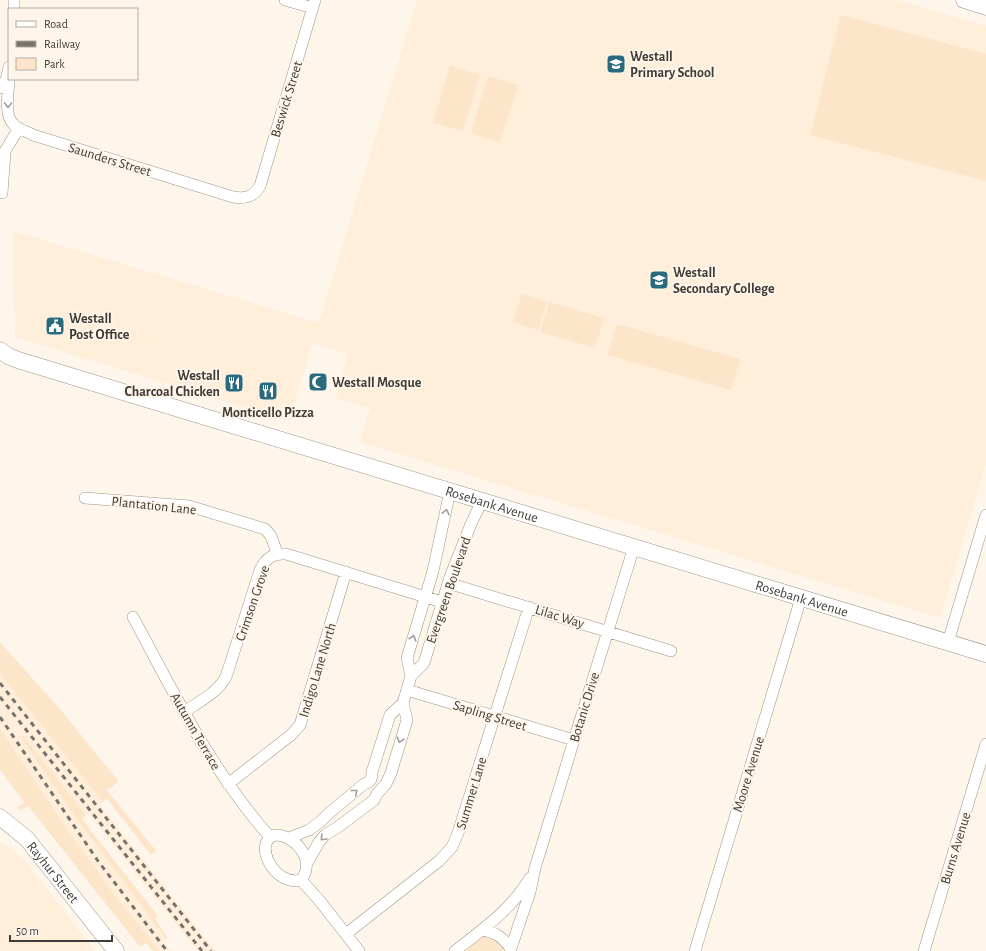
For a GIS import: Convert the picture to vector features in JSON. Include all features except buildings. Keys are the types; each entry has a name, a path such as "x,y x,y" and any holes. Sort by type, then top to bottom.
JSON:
{"street":[{"path":"285,0 314,4"},
{"path":"964,0 986,7"},
{"name":"Beswick Street","path":"252,195 260,186 314,4"},
{"path":"0,88 6,80 8,72"},
{"path":"2,193 6,151 23,130 13,123 9,115 9,80"},
{"name":"Saunders Street","path":"23,130 33,135 233,197 243,198 252,195"},
{"name":"Rosebank Avenue","path":"0,350 8,356 18,360 986,654"},
{"name":"Evergreen Boulevard","path":"289,838 309,830 370,781 390,715 403,703 411,676 407,658 435,563 450,491"},
{"name":"Plantation Lane","path":"84,498 179,505 197,508 264,529 271,536 277,553"},
{"name":"Evergreen Boulevard","path":"411,676 424,664 448,583 471,524 482,501"},
{"path":"948,642 986,515"},
{"name":"Botanic Drive","path":"510,950 530,892 535,868 634,547"},
{"name":"Crimson Grove","path":"184,712 218,688 226,677 260,570 267,559 277,553 286,554 442,602"},
{"name":"Indigo Lane North","path":"228,784 291,735 300,725 346,572"},
{"name":"Lilac Way","path":"448,583 671,651"},
{"name":"Moore Avenue","path":"695,951 801,598"},
{"name":"Summer Lane","path":"346,934 439,862 452,847 458,833 529,607"},
{"name":"Autumn Terrace","path":"133,617 184,712 228,784 251,815 270,837"},
{"name":"Sapling Street","path":"407,690 574,740"},
{"name":"Evergreen Boulevard","path":"307,863 319,842 325,835 374,800 386,784 391,773 407,720 403,703"},
{"name":"Burns Avenue","path":"924,951 986,744"},
{"name":"Rayhur Street","path":"0,817 27,839 116,951"},
{"path":"281,835 289,838 299,847 307,863 305,875 301,880 291,882 284,879 272,868 266,853 266,844 270,837 281,835"},
{"name":"Botanic Drive","path":"455,951 494,921 516,899 535,868"},
{"path":"301,880 319,900 359,951"},
{"name":"Botanic Drive","path":"482,930 490,931 500,936 505,940 510,950"}],"shaded area":[{"name":"Westall Secondary College","path":"417,0 898,0 986,26 986,464 940,618 360,442 370,408 335,398 348,354 312,344 289,421 15,337 13,231 319,323"},
{"path":"0,674 103,802 100,805 216,951 197,951 89,814 86,815 23,736 21,738 76,818 166,939 163,942 171,951 160,951 117,898 71,835 0,728"},
{"path":"0,842 23,858 95,951 0,951"}],"green space":[{"path":"841,15 986,54 986,181 810,135"},
{"path":"450,66 480,75 463,131 433,123"},
{"path":"488,76 518,85 500,142 471,133"},
{"path":"522,294 547,302 538,330 513,322"},
{"path":"549,302 604,318 595,348 540,332"},
{"path":"617,324 740,359 731,390 608,355"},
{"path":"0,642 65,715 119,782 107,790 156,851 151,855 107,799 103,802 0,674"},
{"path":"0,728 71,835 117,898 160,951 153,951 146,943 140,947 28,806 20,811 17,808 24,802 0,770"},
{"path":"23,735 86,815 82,819 158,916 155,919 168,938 166,939 76,818 21,738"},
{"path":"482,936 496,940 501,944 504,951 460,951"}],"railway":[{"path":"0,683 211,951"},
{"path":"0,697 202,951"},
{"path":"0,717 98,861 167,951"}],"place":[{"name":"Westall Primary School","path":"616,64"},
{"name":"Westall Secondary College","path":"659,280"},
{"name":"Westall Post Office","path":"55,326"},
{"name":"Westall Mosque","path":"318,382"},
{"name":"Westall Charcoal Chicken","path":"234,383"},
{"name":"Monticello Pizza","path":"268,391"}]}
